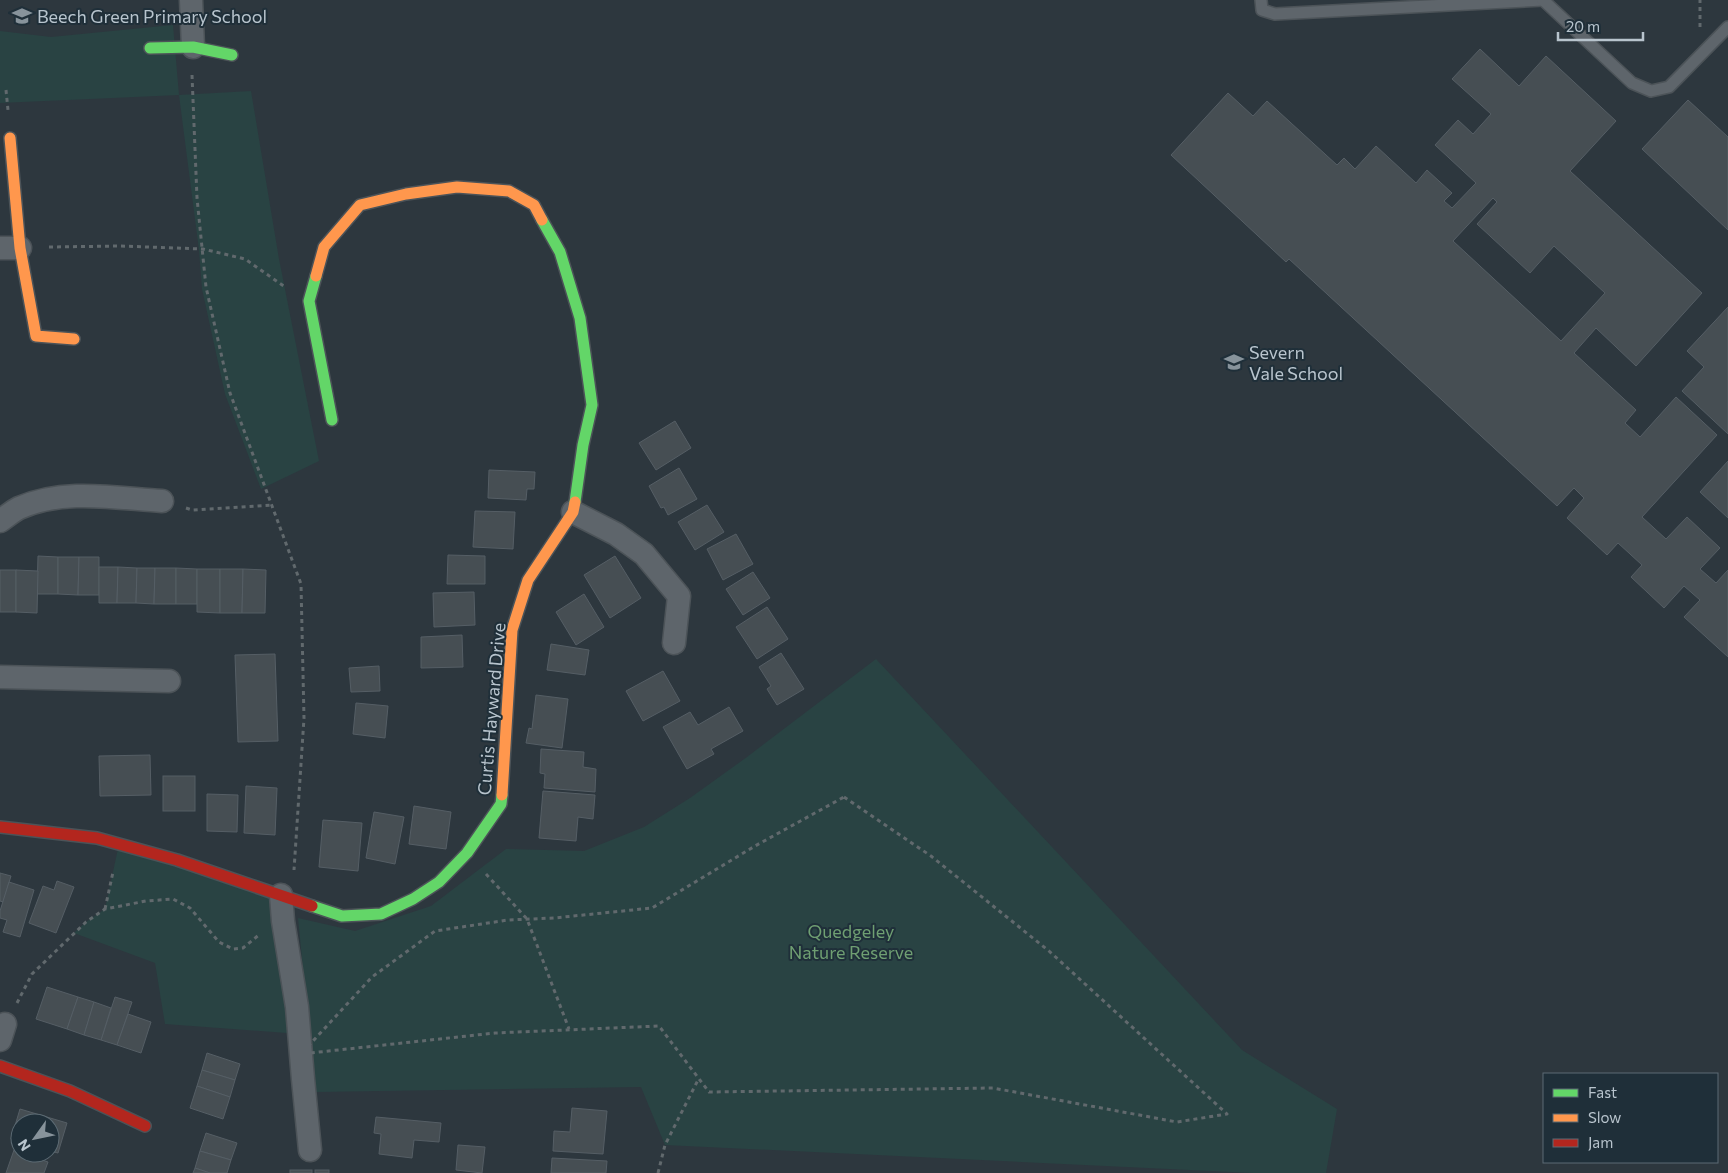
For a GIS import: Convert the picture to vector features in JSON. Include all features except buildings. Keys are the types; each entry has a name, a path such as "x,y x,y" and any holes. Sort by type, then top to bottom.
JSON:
{"street":[{"path":"191,0 193,47"},
{"path":"150,48 193,47 232,55"},
{"path":"10,138 10,248 36,336 74,339"},
{"name":"Curtis Hayward Drive","path":"0,827 98,838 177,860 342,916 381,914 414,900 438,882 467,853 501,804 512,630 528,580 573,512 583,444 592,405 580,318 560,252 534,205 509,191 458,187 406,194 360,205 324,247 310,301"},
{"path":"310,301 332,420"},
{"path":"0,521 18,509 48,498 80,496 162,501"},
{"path":"573,512 616,534 644,554 679,596 674,643"},
{"path":"0,677 169,682"},
{"path":"281,895 283,921 298,1008 310,1150"},
{"path":"0,1066 70,1091 145,1126"}],"lane":[{"path":"1260,0 1262,10 1276,14 1543,0 1632,82 1650,91 1669,87 1728,26"}],"path":[{"path":"193,47 191,66 197,198 206,287 230,393 301,584 304,718 294,872 281,895"},
{"path":"10,248 120,246 203,249 245,259 277,282 310,301"},
{"path":"162,501 192,510 272,505"},
{"path":"844,797 931,856 1048,951 1227,1114 1177,1122 993,1088 709,1092 659,1026 495,1033 301,1054 372,976 435,931 508,920 554,918 652,908 755,846 844,797"},
{"path":"105,909 119,844"},
{"path":"467,853 527,919 569,1030"},
{"path":"3,1032 32,974 86,922 105,909 146,901 173,899 190,908 220,942 233,949 243,948 260,934 264,926"},
{"path":"658,1173 665,1145 699,1078"}],"green space":[{"path":"173,25 179,95 0,103 0,31 51,37"},
{"path":"251,91 279,259 319,461 261,489 225,394 202,289 199,250 179,95"},
{"name":"Quedgeley Nature Reserve","path":"876,659 1242,1050 1337,1109 1326,1173 1253,1173 665,1145 641,1087 315,1092 298,918 355,931 431,906 506,849 584,851 644,827 690,798 747,757"},
{"path":"119,844 281,895 300,1034 165,1024 155,963 74,933 105,909"}],"traffic: fast":[{"path":"150,48 193,47 232,55"},
{"path":"542,220 560,252 580,318 592,405 583,445 575,502"},
{"path":"316,276 309,301 332,420"},
{"path":"312,906 342,916 381,914 413,899 439,882 467,853 501,804 502,795"}],"traffic: slow":[{"path":"10,138 20,248 36,336 74,339"},
{"path":"316,276 324,247 360,205 406,194 457,187 509,191 534,205 542,220"},
{"path":"502,795 512,630 528,580 573,512 575,502"}],"traffic: jam":[{"path":"0,827 97,838 177,860 312,906"},
{"path":"0,1066 70,1091 145,1126"}],"place":[{"name":"Beech Green Primary School","path":"22,16"},
{"name":"Severn Vale School","path":"1234,362"}]}
